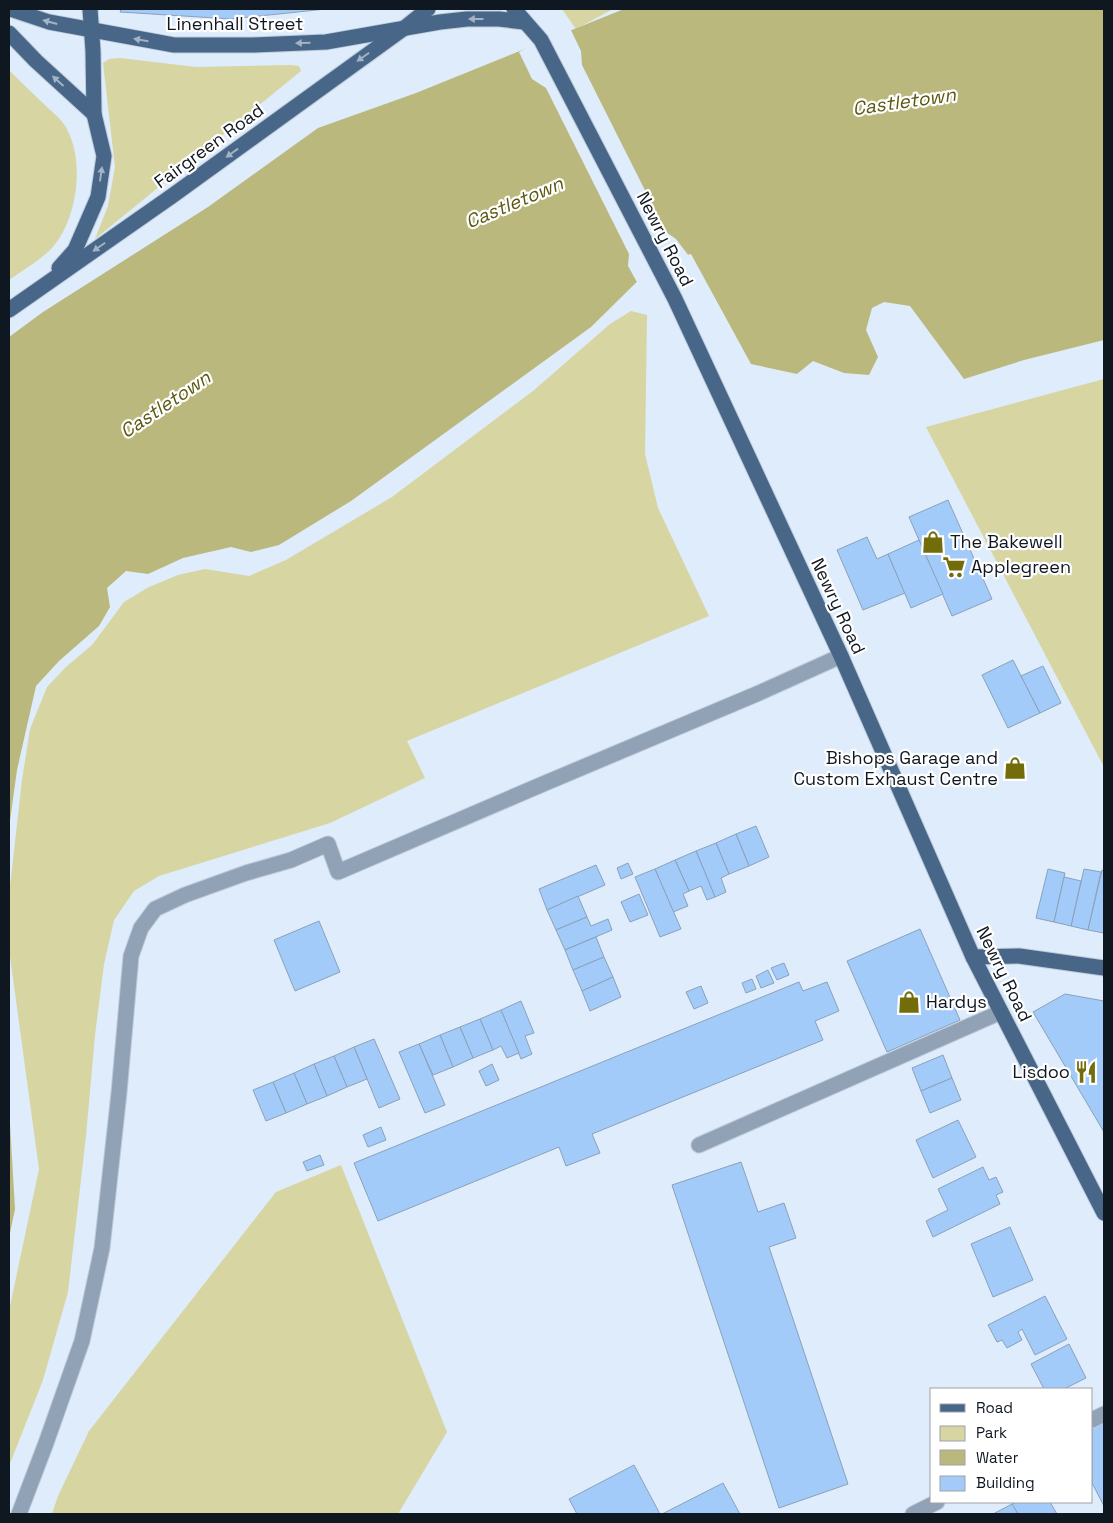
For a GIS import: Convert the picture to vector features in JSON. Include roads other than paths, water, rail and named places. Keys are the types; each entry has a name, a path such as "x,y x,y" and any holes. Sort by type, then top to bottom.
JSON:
{"main road":[{"name":"Linenhall Street","path":"10,9 50,22 174,45 253,45 326,42 403,29"},
{"path":"37,291 75,250 98,197 104,156 94,114 90,9"},
{"name":"Fairgreen Road","path":"9,310 172,196 428,9"},
{"name":"Newry Road","path":"514,9 541,40 675,299 841,656 973,957 1104,1212"},
{"path":"403,29 467,19 499,19 524,22"},
{"path":"9,33 36,61 94,114"},
{"path":"973,957 1019,956 1104,968"}],"street":[{"path":"19,1514 82,1342 102,1248 119,1093 131,956 141,928 155,909 185,895 246,873 291,860 328,844 338,872 759,693 841,656"},
{"path":"699,1145 1002,1012"},
{"path":"913,1514 935,1503"}],"water":[{"name":"Castletown","path":"624,9 1104,9 1104,340 1024,360 964,379 910,306 884,302 872,308 866,330 878,357 869,375 844,373 813,361 797,374 751,364 691,254 658,261 591,327 351,501 279,545 251,552 231,547 183,558 148,574 126,571 107,588 110,607 99,626 59,661 36,686 17,770 9,828 9,337 43,312 208,207 318,128 416,93"},
{"path":"9,1107 15,1209 9,1238"}],"place":[{"name":"The Bakewell","path":"933,542"},
{"name":"Applegreen","path":"954,567"},
{"name":"Bishops Garage and Custom Exhaust Centre","path":"1015,768"},
{"name":"Hardys","path":"909,1002"},
{"name":"Lisdoo","path":"1086,1072"}]}
